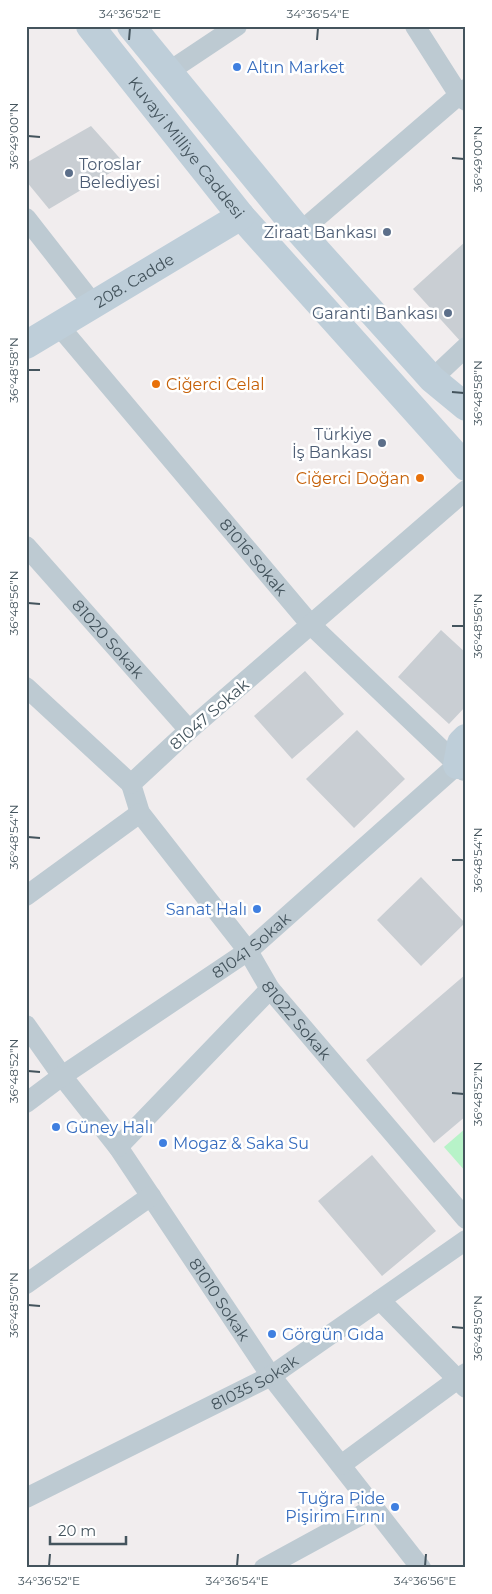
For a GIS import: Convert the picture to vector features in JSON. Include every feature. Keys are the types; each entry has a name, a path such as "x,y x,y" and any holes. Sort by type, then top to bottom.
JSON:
{"main road":[{"name":"Kuvayi Milliye Caddesi","path":"90,26 241,216 466,467"},
{"name":"Kuvayi Milliye Caddesi","path":"131,26 300,232 432,379 466,407"},
{"name":"208. Cadde","path":"26,345 241,216"},
{"path":"463,767 461,743 466,738"}],"street":[{"path":"168,72 237,26"},
{"path":"300,232 464,95 415,26"},
{"path":"26,218 94,305"},
{"name":"81016 Sokak","path":"59,326 312,625 463,767"},
{"path":"432,379 466,347"},
{"name":"81047 Sokak","path":"131,784 189,730 466,490"},
{"name":"81020 Sokak","path":"26,546 189,730"},
{"path":"26,896 140,813 131,784 30,698"},
{"name":"81041 Sokak","path":"26,1103 62,1076 248,951 463,767"},
{"name":"81022 Sokak","path":"140,813 248,951 270,989 466,1219"},
{"path":"118,1147 270,989"},
{"name":"81010 Sokak","path":"26,1025 62,1076 118,1147 271,1376 421,1568"},
{"path":"26,1284 151,1196"},
{"name":"81035 Sokak","path":"26,1498 271,1376 466,1240"},
{"path":"341,1465 463,1380 380,1300"},
{"path":"264,1568 374,1508"}],"green space":[{"path":"466,1128 466,1172 444,1147"}],"building":[{"name":"Toroslar Belediyesi","path":"91,126 125,164 49,209 26,181 26,163"},
{"path":"466,241 466,340 462,343 413,289"},
{"path":"441,630 466,653 466,706 449,724 398,677"},
{"path":"305,671 344,714 292,759 254,716"},
{"path":"357,730 405,779 354,828 306,779"},
{"path":"421,877 465,923 421,966 377,920"},
{"path":"466,974 466,1116 434,1143 366,1060"},
{"path":"372,1155 436,1231 382,1276 318,1201"}],"place":[{"name":"Altın Market","path":"237,67"},
{"name":"Toroslar Belediyesi","path":"69,173"},
{"name":"Ziraat Bankası","path":"387,232"},
{"name":"Garanti Bankası","path":"448,313"},
{"name":"Ciğerci Celal","path":"156,384"},
{"name":"Türkiye İş Bankası","path":"382,443"},
{"name":"Ciğerci Doğan","path":"420,478"},
{"name":"Sanat Halı","path":"257,909"},
{"name":"Güney Halı","path":"56,1127"},
{"name":"Mogaz & Saka Su","path":"163,1143"},
{"name":"Görgün Gıda","path":"272,1334"},
{"name":"Tuğra Pide Pişirim Fırını","path":"395,1507"}]}
